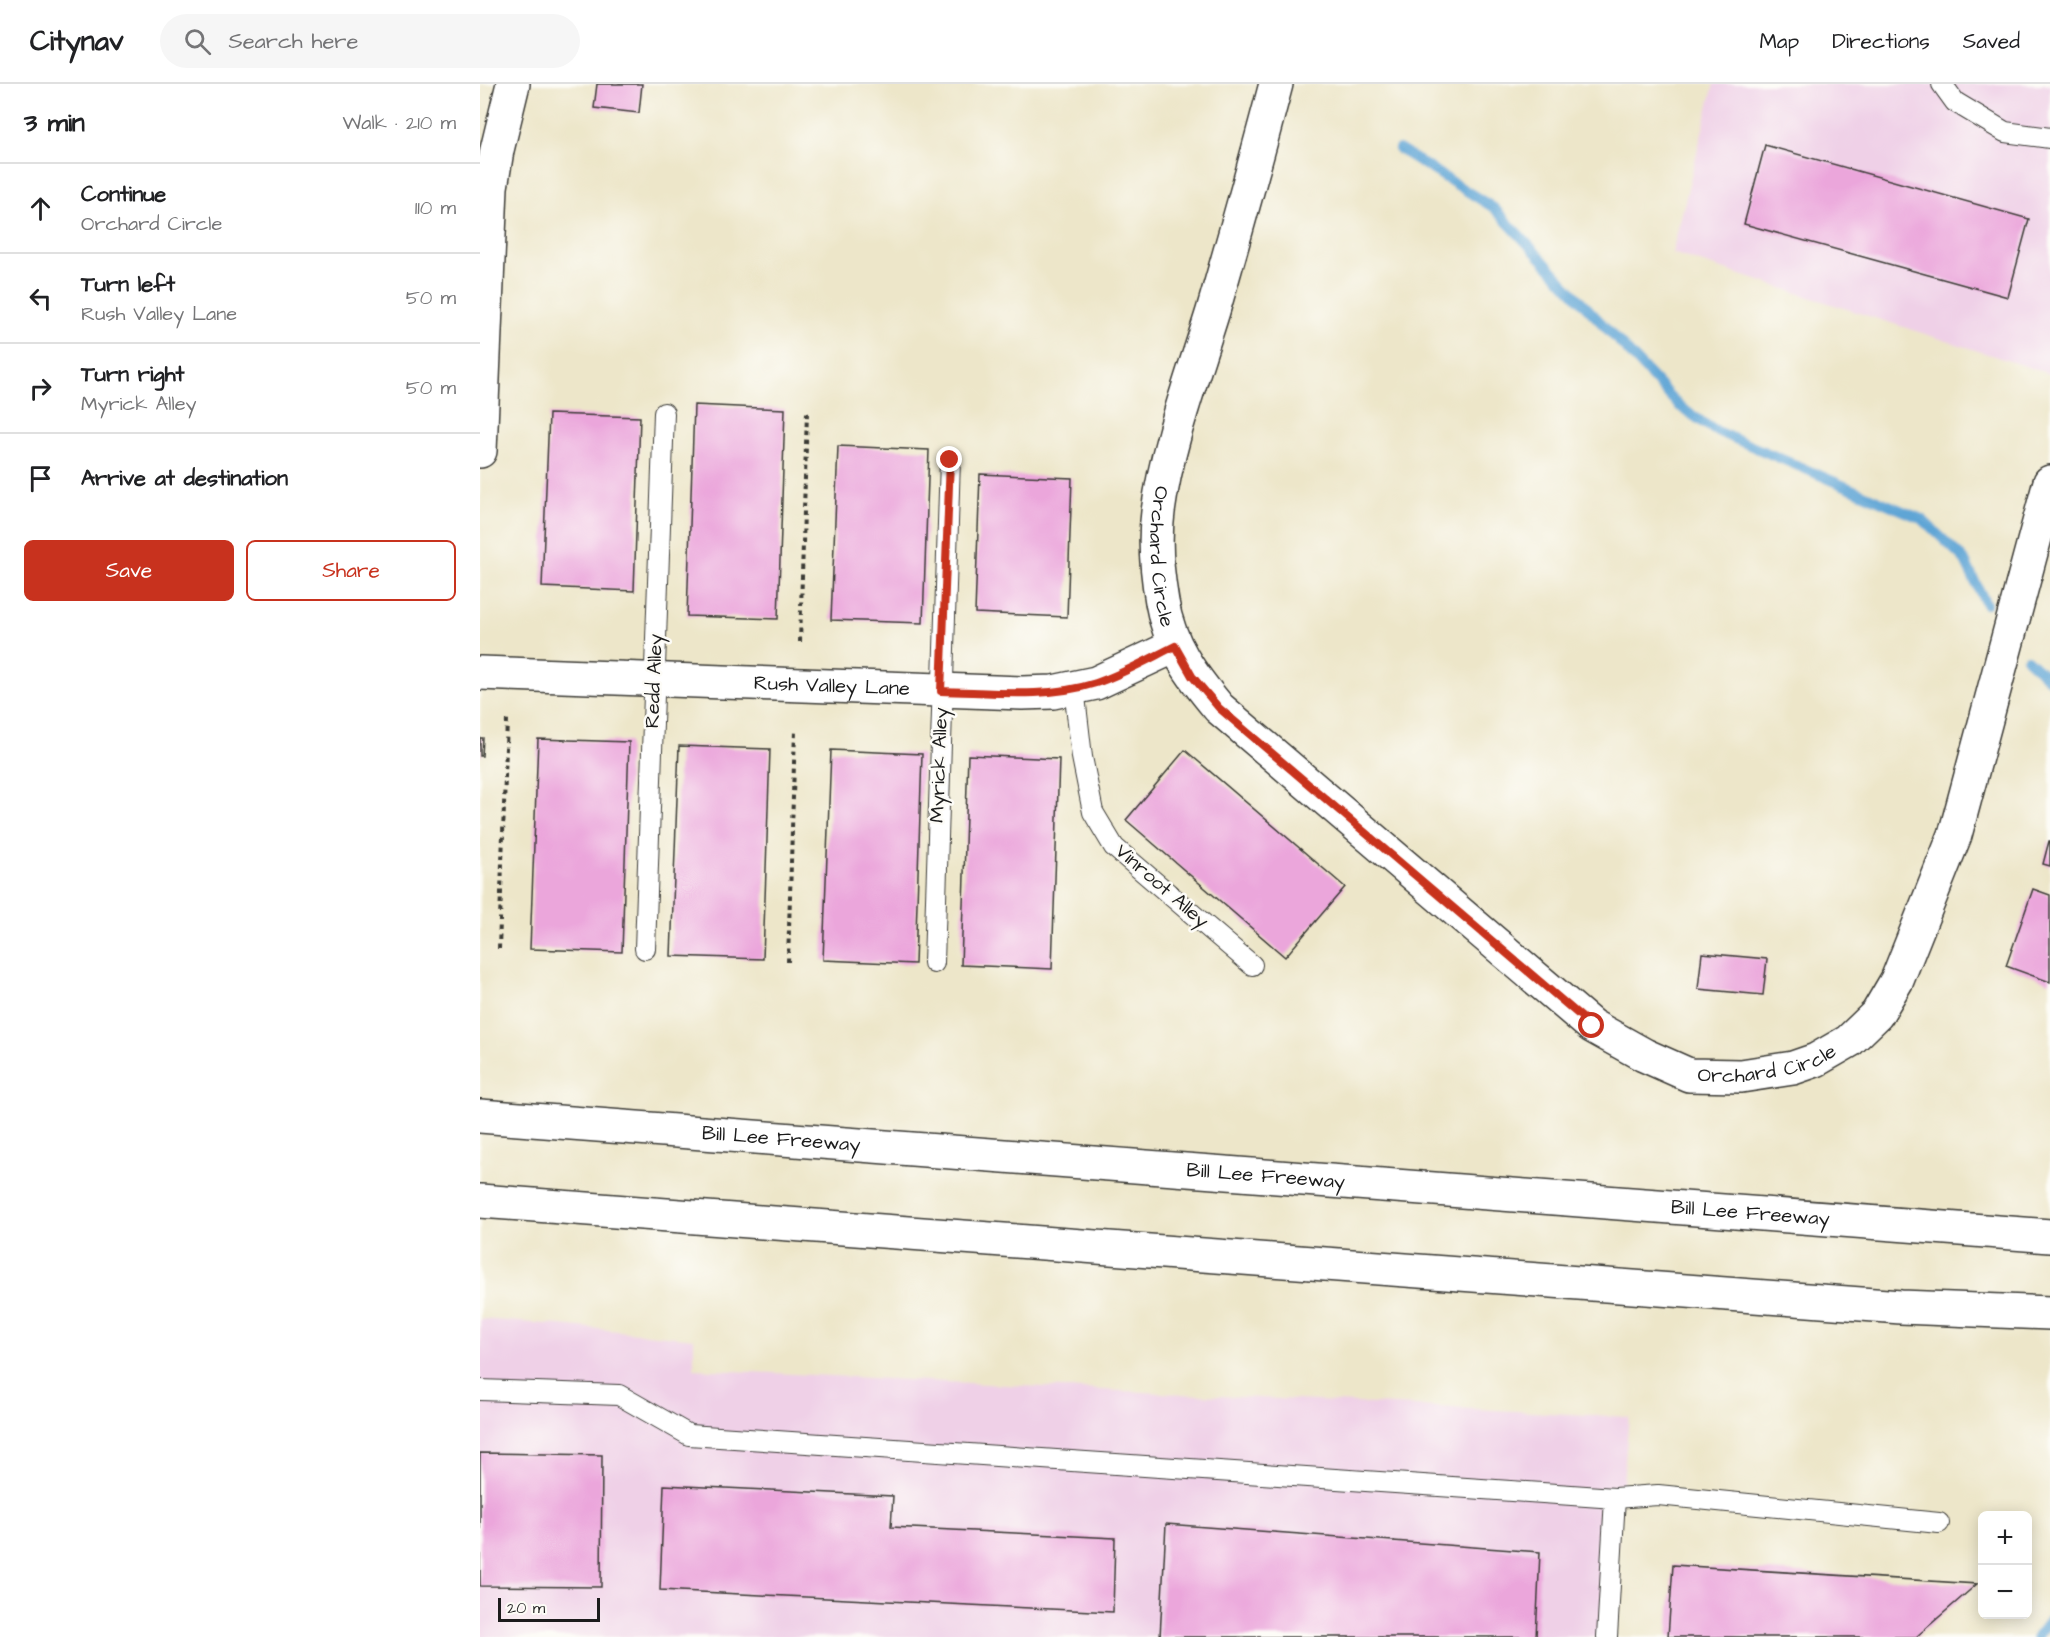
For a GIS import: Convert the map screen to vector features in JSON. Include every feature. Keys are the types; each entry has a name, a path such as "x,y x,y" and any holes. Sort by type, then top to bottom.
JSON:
{"main road":[{"path":"480,451 491,187 497,150 513,84"},
{"name":"Orchard Circle","path":"1276,84 1236,233 1167,467 1158,514 1157,565 1162,604 1175,646 1192,676 1219,708 1592,1026 1644,1055 1689,1075 1740,1076 1793,1068 1816,1060 1849,1041 1877,1014 1897,980 1955,835 2050,482"},
{"name":"Rush Valley Lane","path":"480,673 1022,693 1074,688 1096,683 1175,646"},
{"name":"Bill Lee Freeway","path":"480,1116 2050,1236"},
{"path":"480,1201 1901,1307 2050,1312"}],"lane":[{"path":"1942,84 1955,102 2005,132 2050,138"},
{"name":"Redd Alley","path":"645,949 664,412"},
{"name":"Myrick Alley","path":"934,963 950,460"},
{"name":"Vinroot Alley","path":"1074,688 1082,756 1093,812 1114,847 1252,965"},
{"path":"480,1390 619,1395 689,1435 1615,1498 1658,1495 1939,1523"},
{"path":"1607,1637 1615,1498"}],"path":[{"path":"800,642 807,412"},
{"path":"499,949 507,719"},
{"path":"788,962 795,730"}],"shaded area":[{"path":"1714,84 2050,84 2050,374 1672,253"},
{"path":"480,1319 694,1339 694,1369 1629,1417 1609,1637 480,1637"}],"building":[{"path":"597,84 642,84 639,113 594,108"},
{"path":"1765,145 2029,219 2008,297 1744,224"},
{"path":"694,405 785,409 778,619 687,616"},
{"path":"549,414 640,417 634,591 542,587"},
{"path":"838,446 929,450 923,623 831,620"},
{"path":"980,474 1072,478 1067,617 975,613"},
{"path":"480,738 483,738 482,756 480,756"},
{"path":"538,739 629,742 622,952 530,949"},
{"path":"679,746 770,749 763,959 671,956"},
{"path":"831,750 922,754 915,964 823,960"},
{"path":"1185,750 1345,887 1285,957 1126,820"},
{"path":"968,755 1059,759 1052,969 961,965"},
{"path":"2050,841 2050,866 2043,864"},
{"path":"2033,889 2050,895 2050,982 2006,966"},
{"path":"1702,953 1767,959 1763,995 1698,989"},
{"path":"480,1453 602,1455 601,1587 480,1586"},
{"path":"664,1485 893,1496 891,1527 1115,1538 1113,1612 660,1590"},
{"path":"1166,1524 1540,1552 1536,1637 1160,1637"},
{"path":"1673,1565 1977,1584 1916,1637 1668,1637"}],"waterway":[{"path":"1399,149 1494,208 1679,406 1714,430 1922,519 1964,559 1986,604"},
{"path":"2027,659 2050,680"},
{"path":"2037,1637 2050,1620"}],"route":[{"path":"950,460 941,691 1022,693 1053,692 1074,688 1096,683 1175,646 1192,676 1219,708 1592,1026"}]}
